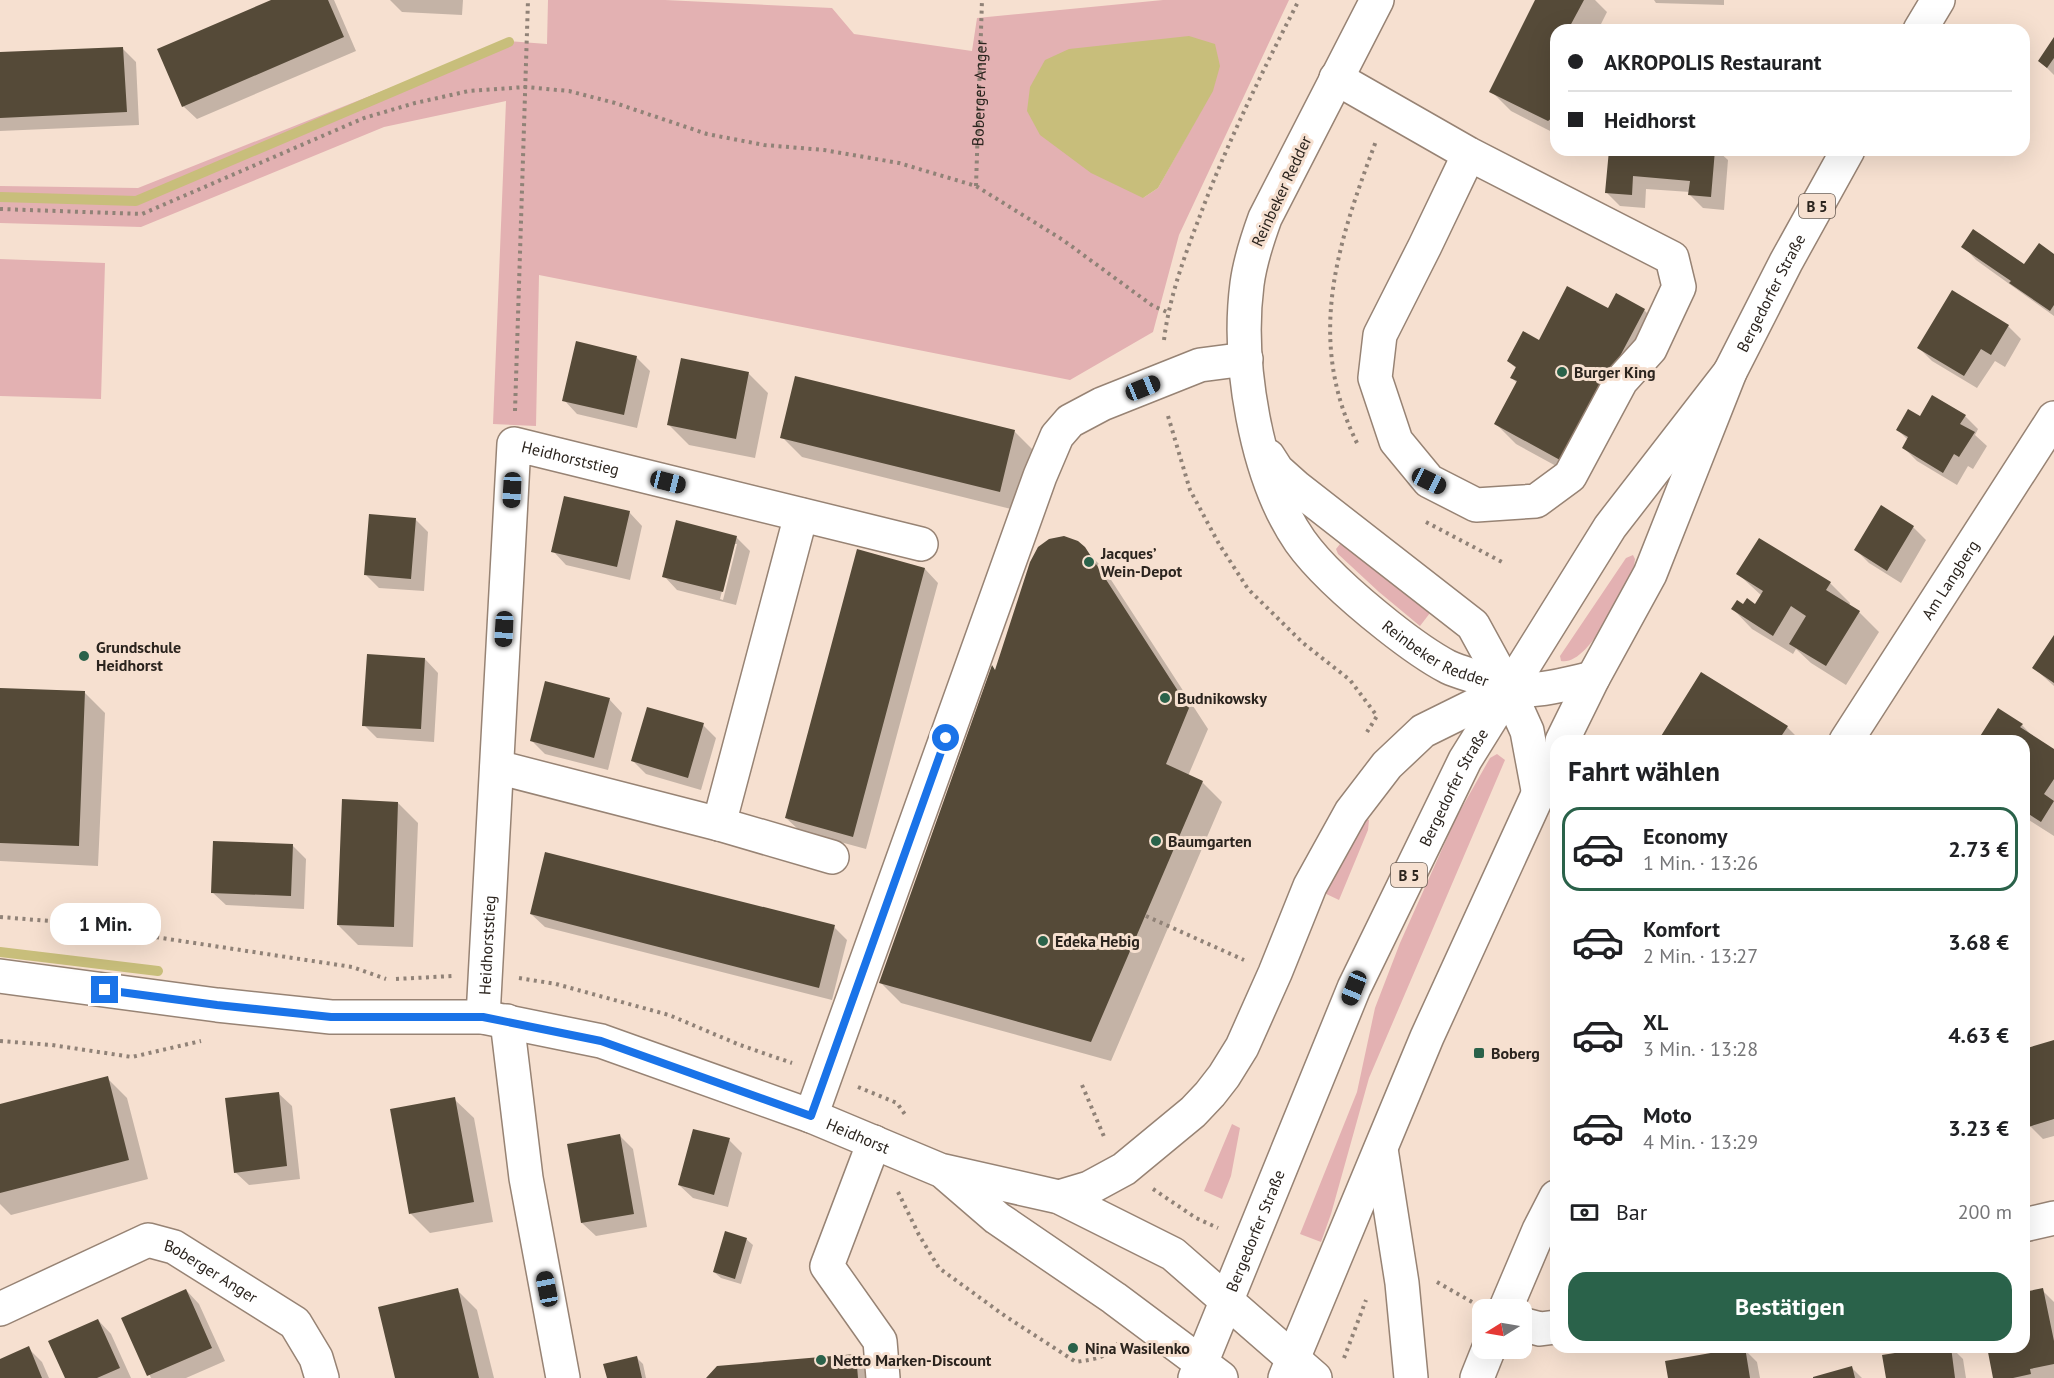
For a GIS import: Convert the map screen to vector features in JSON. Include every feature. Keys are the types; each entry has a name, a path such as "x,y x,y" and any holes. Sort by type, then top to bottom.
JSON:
{"street":[{"name":"Reinbeker Redder","path":"1377,0 1265,218 1253,251 1244,314 1246,360 1257,432 1273,488 1285,516 1301,542 1318,562 1372,613 1428,655 1449,667 1508,689 1543,688 1593,678"},
{"path":"1924,24 1938,0"},
{"path":"1336,78 1469,154 1672,258 1679,287 1650,349 1621,381 1570,476 1536,501 1476,505 1429,481 1396,441 1375,378 1380,335 1469,154"},
{"name":"Bergedorfer Straße","path":"1565,735 1593,678 1650,574 1730,372 1786,262 1845,156"},
{"path":"811,1116 1040,476 1057,436 1070,421 1102,404 1200,365 1246,360"},
{"name":"Bergedorfer Straße","path":"1206,1373 1226,1302 1354,988 1465,760 1610,527 1730,372"},
{"name":"Am Langberg","path":"1850,735 2054,418"},
{"name":"Reinbeker Redder","path":"1257,432 1272,462 1296,487 1473,625 1508,689 1527,731 1538,790"},
{"name":"Heidhorststieg","path":"563,1378 485,975 514,444 921,544"},
{"path":"719,824 801,515"},
{"path":"1059,1197 1089,1188 1124,1169 1193,1112 1224,1076 1242,1047 1310,886 1351,812 1387,765 1423,730 1508,689"},
{"path":"497,767 719,824 832,856"},
{"path":"1308,1371 1381,1149 1427,1037 1550,767"},
{"name":"Heidhorst","path":"0,976 217,1005 331,1017 495,1019 601,1041 811,1116 940,1170 1059,1197 1173,1254 1308,1371"},
{"path":"874,1143 827,1266 880,1341 883,1378"},
{"path":"1381,1149 1402,1283 1411,1378"},
{"name":"Heidhorst","path":"940,1170 998,1218 1136,1314 1206,1373"},
{"path":"1510,1299 1550,1209"},
{"path":"2030,1224 2054,1218"},
{"name":"Boberger Anger","path":"0,1309 148,1240 174,1247 295,1323 316,1358 322,1378"},
{"path":"1532,1327 1550,1328"},
{"path":"1477,1378 1485,1359"}],"path":[{"path":"514,444 528,0"},
{"name":"Boberger Anger","path":"976,186 982,0"},
{"path":"0,209 142,214 364,118 415,103 469,91 525,87 569,91 615,103 707,134 764,145 824,150 899,163 976,186 1063,240 1153,306 1167,312"},
{"path":"1146,916 1275,973"},
{"path":"0,917 50,921 352,967 386,979 485,975"},
{"path":"1082,1085 1105,1139"},
{"path":"874,1143 919,1235 939,1268 1076,1362 1101,1358 1112,1352 1136,1314"},
{"path":"1124,1169 1196,1218 1250,1242"},
{"path":"1308,1371 1370,1291"}],"shaded area":[{"path":"548,0 665,0 832,8 854,34 972,51 977,18 1163,0 1289,0 1179,235 1153,332 1070,380 539,275 536,426 493,424 506,101 384,127 141,227 0,223 0,186 138,188 508,41 547,44","holes":["1212,91 1158,188 1143,198"]},
{"path":"1189,36 1215,44 1220,66 1213,91 1158,188 1143,198 1091,173 1040,135 1027,111 1030,87 1045,60 1069,49"},
{"path":"0,259 105,263 101,399 0,396"},
{"path":"1340,544 1344,544 1430,613 1420,626 1338,554 1336,549"},
{"path":"1633,555 1634,567 1594,639 1583,652 1572,660 1561,661 1560,656 1626,558"},
{"path":"1497,754 1505,760 1369,1078 1321,1242 1300,1234 1357,1092 1375,1008 1400,943 1456,818 1490,758"},
{"path":"1365,818 1369,820 1368,830 1339,900 1320,891"},
{"path":"1232,1124 1240,1128 1231,1176 1222,1199 1204,1191"}],"building":[{"path":"271,0 328,0 344,37 182,107 157,49"},
{"path":"1535,0 1584,0 1571,24 1550,24 1550,120 1548,121 1489,92"},
{"path":"2054,37 2054,58 2047,68 2038,61"},
{"path":"123,47 127,112 0,118 0,52"},
{"path":"1608,156 1714,156 1711,197 1688,195 1690,181 1633,176 1632,195 1605,193"},
{"path":"1973,229 2024,264 2039,243 2054,254 2054,305 2050,311 1961,247"},
{"name":"Burger King","path":"1567,286 1608,308 1616,293 1645,309 1593,407 1560,460 1494,424 1517,381 1510,378 1516,367 1507,361 1523,331 1539,340"},
{"path":"1952,290 2009,325 1991,355 1981,349 1964,376 1917,348"},
{"path":"576,341 637,356 624,415 562,401"},
{"path":"681,358 749,372 736,439 667,425"},
{"path":"795,376 1015,430 1000,492 780,438"},
{"path":"1932,395 1966,415 1960,424 1975,432 1959,457 1954,454 1943,473 1902,448 1908,437 1896,430 1908,409 1920,416"},
{"path":"564,496 630,511 617,567 551,552"},
{"path":"1881,505 1914,526 1887,571 1854,550"},
{"path":"369,514 416,518 411,579 364,575"},
{"path":"676,520 737,536 723,592 662,577"},
{"path":"1064,536 1078,541 1085,547 1189,708 1166,764 1203,781 1091,1042 879,983 992,665 995,670 1030,562 1038,547 1049,539"},
{"path":"1759,538 1831,582 1826,590 1860,611 1826,666 1789,644 1806,616 1791,606 1773,636 1731,609 1737,600 1743,604 1747,598 1755,604 1763,591 1736,574"},
{"path":"857,549 925,568 853,837 785,818"},
{"path":"2054,635 2054,683 2032,668"},
{"path":"367,654 425,658 421,729 362,726"},
{"path":"1701,672 1788,726 1782,735 1662,735"},
{"path":"545,681 610,698 594,758 530,741"},
{"path":"0,688 85,691 79,846 0,843"},
{"path":"647,707 704,723 688,778 631,761"},
{"path":"1998,708 2023,724 2020,727 2054,749 2054,779 2044,794 2054,801 2041,822 2030,815 2030,735 1981,735"},
{"path":"342,799 398,802 394,927 337,925"},
{"path":"213,841 293,844 291,896 211,893"},
{"path":"545,852 835,925 819,988 530,914"},
{"path":"2054,1040 2054,1119 2030,1126 2030,1047"},
{"path":"108,1076 129,1160 0,1193 0,1104"},
{"path":"279,1092 287,1166 234,1173 225,1098"},
{"path":"455,1097 474,1202 409,1214 390,1109"},
{"path":"693,1129 730,1138 714,1195 678,1185"},
{"path":"620,1134 634,1214 581,1223 567,1144"},
{"path":"725,1231 747,1238 735,1279 713,1272"},
{"path":"458,1288 479,1378 395,1378 378,1307"},
{"path":"2043,1288 2054,1341 2054,1364 2030,1369 2031,1374 2013,1378 1993,1378 1988,1353 2030,1353 2030,1291"},
{"path":"186,1289 212,1348 147,1376 121,1318"},
{"path":"98,1319 120,1368 97,1378 65,1378 48,1341"},
{"path":"29,1346 42,1378 0,1378 0,1359"},
{"path":"1711,1353 1746,1353 1750,1378 1668,1378 1665,1361"},
{"path":"1952,1353 1955,1378 1886,1378 1882,1355"},
{"name":"Netto Marken-Discount","path":"856,1354 858,1378 706,1378 717,1366"},
{"path":"637,1356 642,1378 607,1378 603,1364"},
{"path":"1852,1366 1855,1378 1813,1378 1813,1377"}],"waterway":[{"path":"0,197 136,201 509,42"},
{"path":"0,952 158,971"}],"place":[{"name":"Burger King","path":"1562,372"},
{"name":"Jacques’ Wein-Depot","path":"1089,562"},
{"name":"Grundschule Heidhorst","path":"84,656"},
{"name":"Budnikowsky","path":"1165,698"},
{"name":"Baumgarten","path":"1156,841"},
{"name":"Edeka Hebig","path":"1043,941"},
{"name":"Boberg","path":"1479,1053"},
{"name":"Nina Wasilenko","path":"1073,1348"},
{"name":"Netto Marken-Discount","path":"821,1360"}],"route":[{"path":"105,990 331,1017 483,1017 507,1021 601,1041 811,1116 828,1075 946,738"}]}
